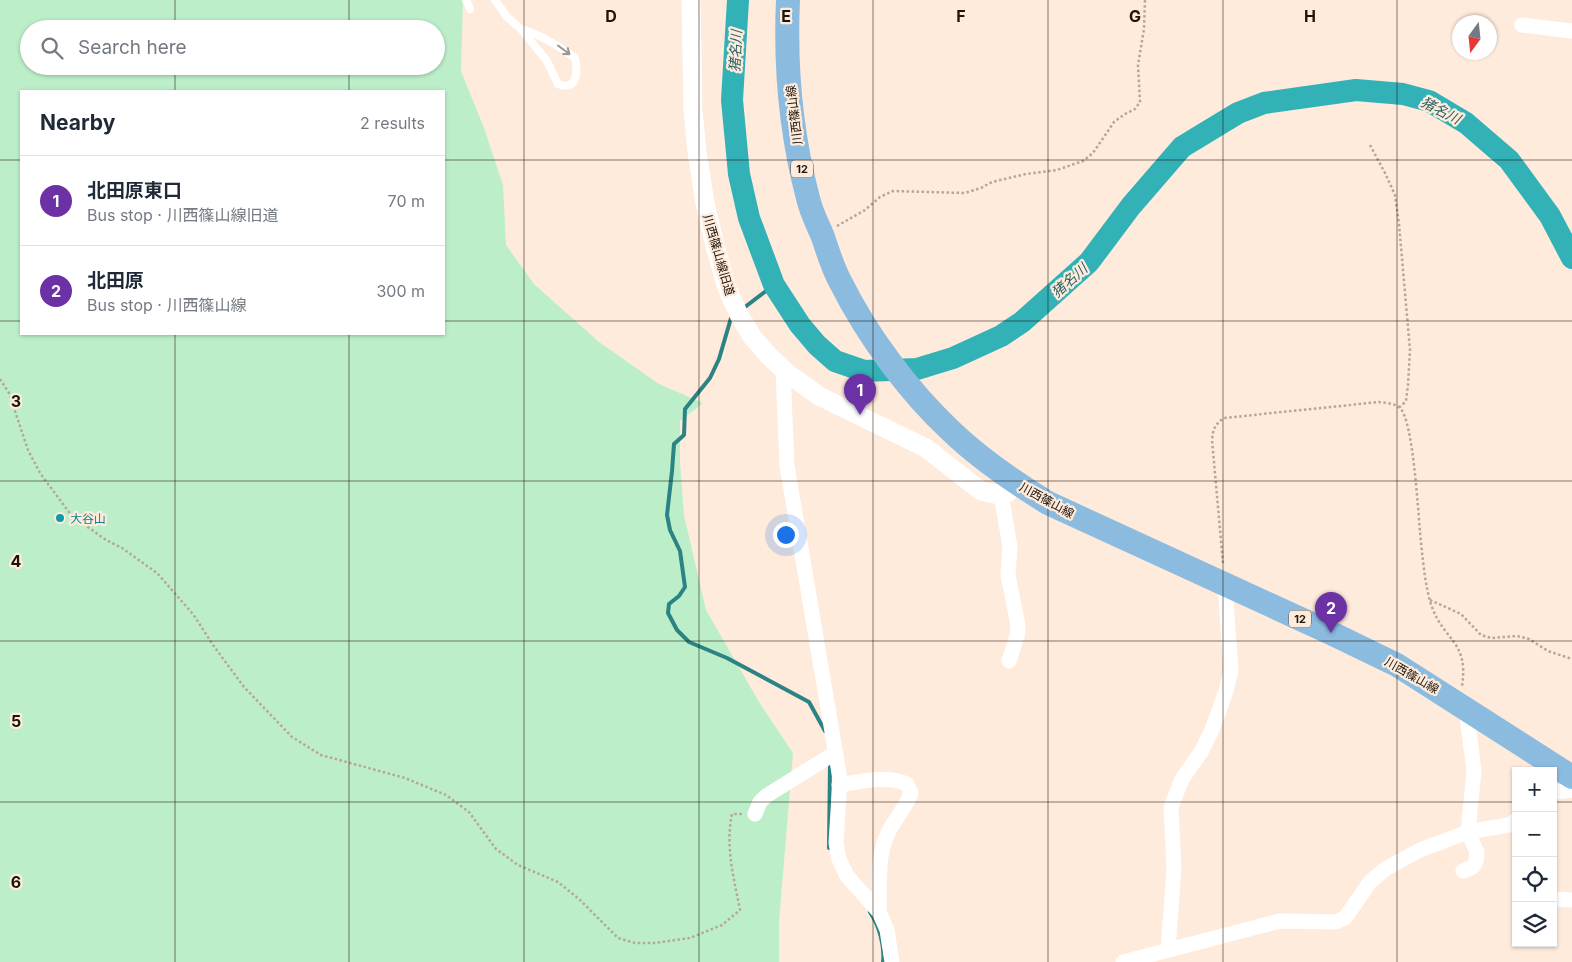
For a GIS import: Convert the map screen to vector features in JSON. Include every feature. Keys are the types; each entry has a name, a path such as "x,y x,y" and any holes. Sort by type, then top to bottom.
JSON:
{"main road":[{"name":"川西篠山線","path":"788,0 787,29 792,124 808,200 840,282 866,326 894,367 951,432 1009,488 1048,503 1397,665 1572,777"}],"street":[{"name":"川西篠山線旧道","path":"692,0 693,110 705,203 727,288 739,315 753,338 783,369 819,396 926,448 981,491 994,494 1009,488"},
{"path":"1522,25 1572,31"},
{"path":"783,369 787,466 831,756 840,785 836,843 839,859 847,876 879,912 887,930 892,962"},
{"path":"1009,488 1010,547 1008,574 1018,625 1018,636 1009,661"},
{"path":"1168,949 1174,869 1171,807 1182,780 1201,752 1212,730 1231,671 1225,586"},
{"path":"1463,706 1474,771 1468,832 1477,852 1473,867 1463,871"},
{"path":"755,814 760,802 766,796 831,756"},
{"path":"840,785 883,778 898,780 907,784 911,793 886,838 880,863 879,912"},
{"path":"1557,792 1572,790"},
{"path":"1123,962 1280,920 1336,922 1345,918 1370,882 1385,869 1420,850 1468,832 1512,823"},
{"path":"1557,900 1572,900"}],"lane":[{"path":"466,0 470,9"},
{"path":"495,0 507,17 521,29 547,61 558,84 564,86 576,79 577,67 575,58 553,42 535,33 521,29"}],"path":[{"path":"836,227 865,210 880,197 893,191 965,193 992,182 1026,174 1057,170 1083,162 1093,153 1114,122 1135,109 1140,102 1138,65 1144,29 1145,0"},
{"path":"1370,145 1386,172 1395,195 1399,224 1410,350 1406,401 1400,408"},
{"path":"0,379 9,392 28,450 36,466 71,515 157,573 193,614 244,687 292,737 321,755 405,778 446,795 469,812 496,849 518,865 558,882 579,899 618,938 635,943 654,943 690,938 722,925 740,910 729,855 728,832 732,814 755,814"},
{"path":"1225,586 1212,440 1217,423 1224,418 1378,402 1400,408 1406,417 1416,479 1420,532 1430,600 1436,618 1459,648 1464,662 1463,706"},
{"path":"1430,600 1461,614 1481,635 1491,638 1517,636 1529,639 1548,651 1572,659"}],"green space":[{"path":"0,0 463,0 461,71 484,128 503,185 506,245 534,284 599,342 659,384 703,403 680,421 680,463 684,515 706,610 759,702 793,753 779,922 779,962 0,962"}],"waterway":[{"name":"猪名川","path":"738,0 732,100 739,174 749,218 774,285 800,325 817,345 835,361 864,371 917,369 953,358 1001,336 1022,322 1089,262 1131,206 1182,147 1238,113 1264,103 1356,90 1403,94 1429,101 1466,123 1509,160 1550,216 1572,258"},
{"path":"741,310 774,285"},
{"path":"734,316 731,318 719,359 710,378 685,409 684,435 674,444 667,515 670,530 680,551 685,587 679,596 669,604 668,613 677,630 689,642 727,658 809,702 825,731"},
{"path":"829,848 830,763"},
{"path":"870,912 881,936 883,962"}],"place":[{"name":"北田原東口","path":"860,415"},
{"name":"大谷山","path":"60,518"},
{"name":"北田原","path":"1331,633"}]}
